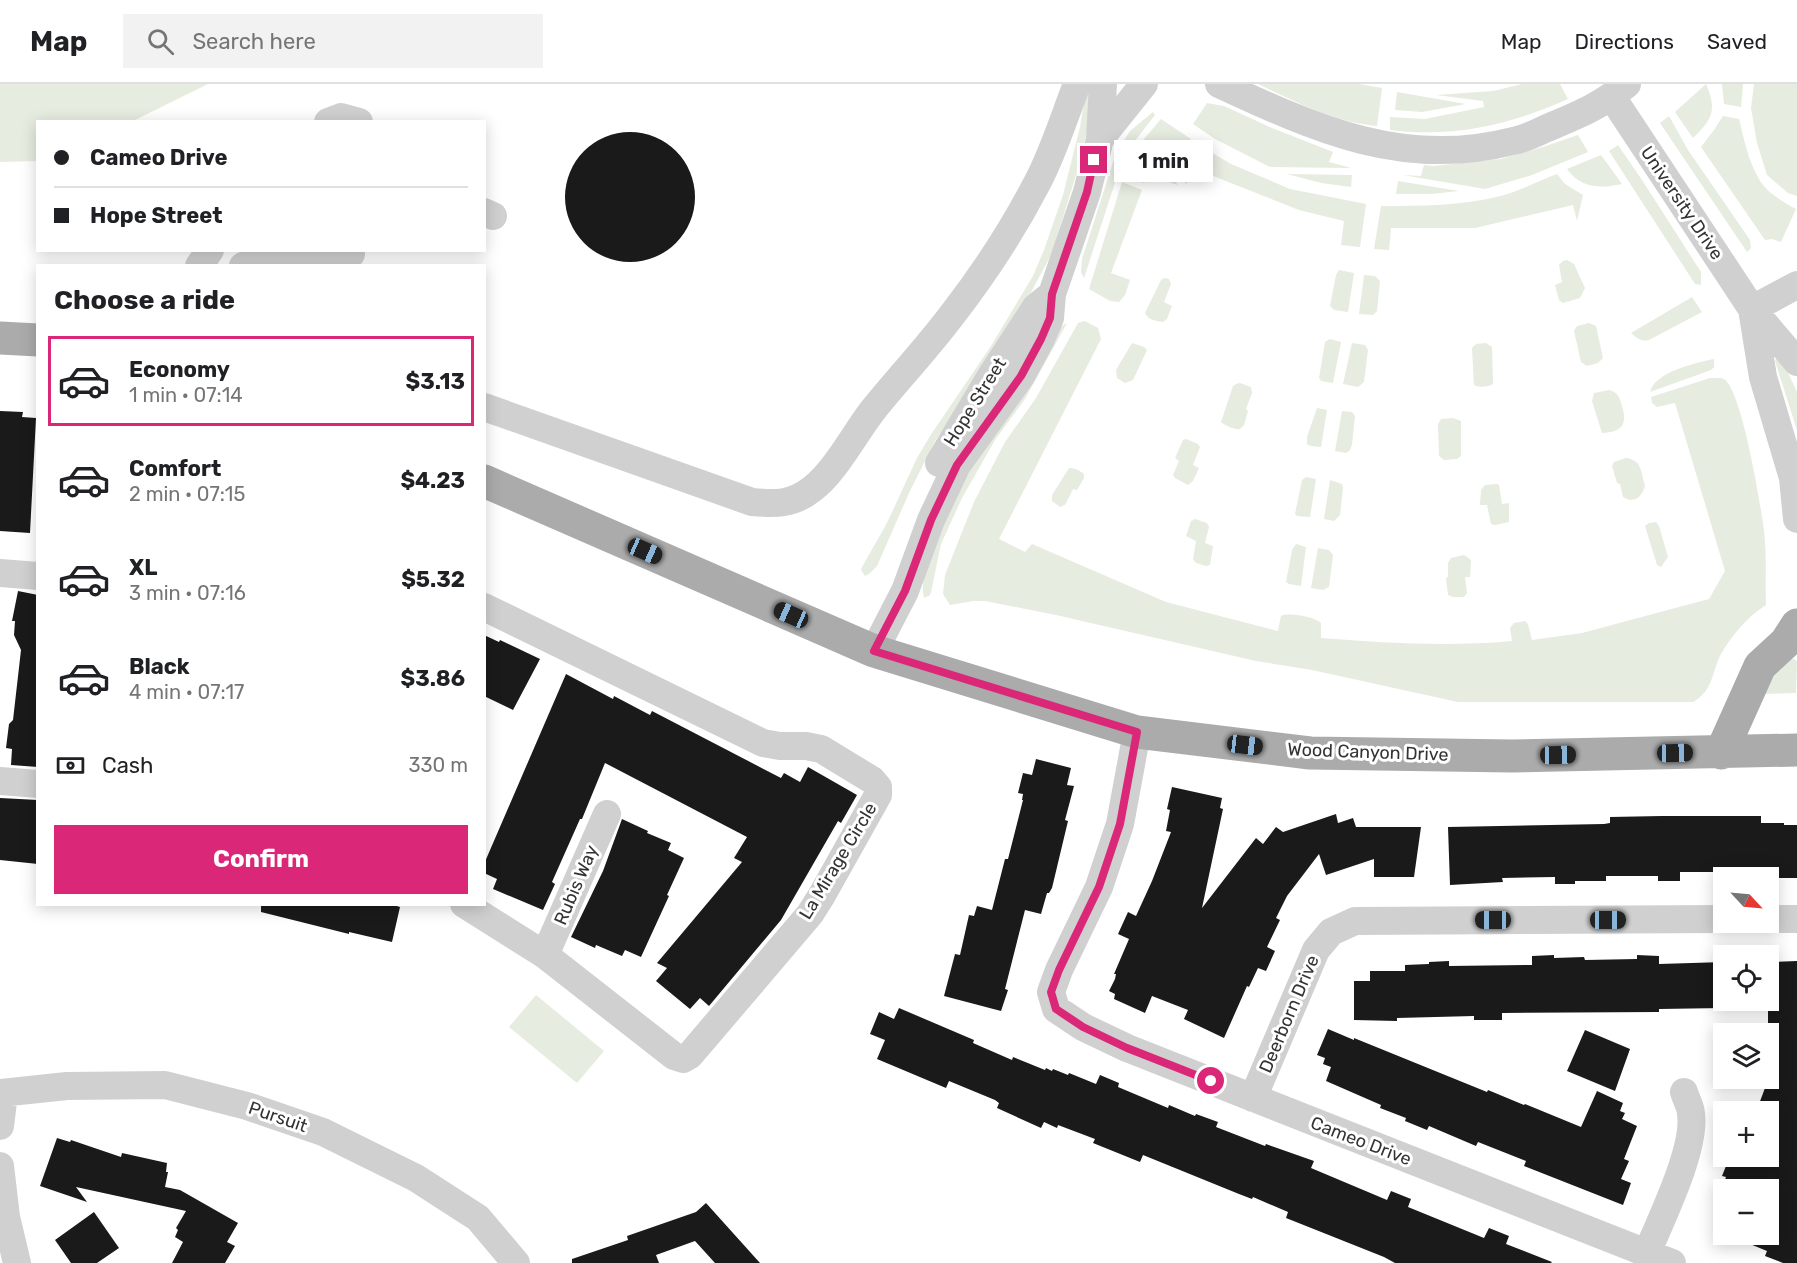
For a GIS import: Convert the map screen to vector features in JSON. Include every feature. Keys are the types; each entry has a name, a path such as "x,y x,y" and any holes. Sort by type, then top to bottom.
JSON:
{"main road":[{"path":"0,338 36,340"},
{"name":"Wood Canyon Drive","path":"486,482 874,651 1137,732 1310,753 1512,756 1797,750"},
{"path":"1721,753 1760,666 1786,642 1797,625"}],"street":[{"path":"486,408 752,502 778,504 793,500 812,490 825,477 871,412 952,315 1017,220 1038,182 1077,84"},
{"path":"1100,139 1103,84"},
{"name":"Hope Street","path":"874,651 886,583 913,516 946,450 991,376 1036,307 1052,294 1087,192 1100,139 1144,84"},
{"path":"1219,84 1320,128 1380,145 1429,152 1489,147 1516,141 1586,112 1619,90"},
{"name":"University Drive","path":"1619,90 1752,309 1797,362"},
{"path":"333,120 341,117 352,120"},
{"path":"247,264 283,253 351,254"},
{"path":"1752,309 1797,285"},
{"name":"University Drive","path":"1752,309 1763,377 1792,478 1797,519"},
{"path":"0,573 36,576"},
{"name":"La Mirage Circle","path":"467,906 545,955 674,1056 683,1059 690,1055 810,914 878,795 878,787 872,780 821,749 763,743 486,609"},
{"name":"Cameo Drive","path":"1137,732 1120,824 1099,887 1059,970 1051,992 1056,1009 1083,1027 1127,1048 1660,1258"},
{"path":"0,781 36,784"},
{"name":"Rubis Way","path":"545,955 607,814"},
{"name":"Deerborn Drive","path":"1253,1098 1316,950 1331,932 1355,921 1713,919"},
{"path":"1779,919 1797,919"},
{"name":"Pursuit","path":"2,1093 68,1086 165,1085 247,1106 323,1132 416,1178 478,1218 516,1263"},
{"path":"1660,1258 1690,1140 1691,1114 1684,1092"},
{"path":"0,1126 2,1093"},
{"path":"0,1166 6,1217 17,1263"}],"shaded area":[{"path":"0,84 208,84 135,120 36,120 36,161 0,162"},
{"path":"1087,84 1092,106 1081,159 1052,253 1018,317 935,441 877,566 865,576 861,570 862,567 887,523 917,458 991,346 1033,276 1063,195 1080,127"},
{"path":"1258,84 1359,84 1382,88 1377,126 1331,116"},
{"path":"1522,84 1560,84 1568,99 1525,116 1459,131 1390,130 1390,117 1425,119 1484,107 1483,101 1436,95 1493,91"},
{"path":"1706,84 1711,101 1711,114 1693,138 1675,112"},
{"path":"1722,84 1743,84 1741,107 1724,104"},
{"path":"1754,84 1797,84 1797,196 1788,193 1767,175 1757,143 1751,108"},
{"path":"1397,92 1466,104 1422,112 1395,110"},
{"path":"1207,103 1224,106 1333,152 1329,162 1351,168 1270,167 1215,139 1193,124"},
{"path":"1153,112 1155,115 1124,155 1084,278 1081,272 1082,259 1116,153 1130,131"},
{"path":"1669,116 1688,150 1750,240 1751,248 1747,252 1660,123"},
{"path":"1723,116 1739,119 1749,157 1762,184 1775,196 1796,209 1781,242 1772,239 1765,240 1701,147"},
{"path":"1161,119 1191,139 1178,149 1166,153 1153,152 1138,146"},
{"path":"1578,135 1588,152 1532,175 1485,189 1403,175 1421,176 1424,165 1501,159"},
{"path":"1197,144 1231,164 1290,189 1366,204 1360,247 1341,245 1344,221 1299,210 1193,168 1186,185 1178,158"},
{"path":"1618,145 1701,272 1701,285 1695,284 1609,151"},
{"path":"1134,152 1150,158 1171,159 1177,185 1148,174 1144,183 1124,176"},
{"path":"1601,155 1622,184 1592,186 1578,180 1567,169"},
{"path":"1287,174 1352,175 1351,187 1321,183"},
{"path":"1557,174 1565,184 1583,195 1577,221 1573,205 1475,228 1391,228 1389,250 1374,249 1381,206 1471,202 1501,196"},
{"path":"1398,181 1459,191 1396,194"},
{"path":"1122,182 1142,190 1111,273 1130,280 1125,295 1119,302 1110,301 1089,289"},
{"path":"1567,260 1574,264 1585,288 1580,298 1563,303 1559,300 1555,285 1562,282 1559,265"},
{"path":"1339,270 1354,273 1348,312 1334,310 1330,306"},
{"path":"1364,275 1375,276 1380,281 1377,311 1373,315 1359,314"},
{"path":"1164,278 1169,279 1171,284 1164,302 1172,306 1167,319 1163,322 1150,319 1145,313"},
{"path":"1692,297 1702,312 1649,340 1641,340 1631,333"},
{"path":"1085,321 1098,328 1101,339 999,539 1025,552 1032,544 1166,602 1278,631 1281,616 1308,617 1321,623 1321,638 1440,644 1512,641 1510,628 1514,623 1525,621 1532,640 1582,633 1709,599 1725,571 1675,403 1657,407 1652,403 1651,397 1710,378 1718,378 1724,379 1731,388 1750,450 1764,531 1766,605 1752,615 1735,633 1721,654 1705,692 1693,702 1458,702 1312,670 1256,661 985,601 950,605 943,594 945,575 974,502 1005,442 1036,398 1078,323"},
{"path":"1067,323 1025,399 995,440 962,498 941,544 930,595 924,598 925,573 935,540 953,502 1024,382 1060,327"},
{"path":"1589,323 1596,326 1603,358 1598,363 1587,366 1581,362 1574,331 1577,326"},
{"path":"1330,339 1341,342 1333,383 1321,381 1319,378 1325,342"},
{"path":"1132,343 1147,350 1133,380 1125,383 1117,378 1116,370"},
{"path":"1352,343 1365,345 1368,350 1364,382 1358,387 1343,384"},
{"path":"1486,343 1492,347 1493,384 1479,387 1474,385 1472,348 1476,344"},
{"path":"1714,359 1714,367 1711,370 1650,392 1653,385 1667,374"},
{"path":"1776,359 1782,360 1797,392 1797,430 1775,361"},
{"path":"1240,383 1251,387 1252,393 1246,409 1248,411 1244,425 1238,429 1221,422 1233,386"},
{"path":"1609,390 1616,393 1619,398 1624,421 1615,431 1602,433 1592,401 1594,393"},
{"path":"1317,408 1327,410 1321,447 1307,444 1307,437"},
{"path":"1342,411 1352,412 1355,416 1352,445 1346,453 1335,451"},
{"path":"1453,418 1461,421 1461,456 1457,459 1444,460 1439,456 1438,424 1441,419"},
{"path":"1186,439 1200,447 1193,465 1199,468 1193,481 1188,485 1173,475 1179,461 1175,458 1183,440"},
{"path":"1626,458 1638,464 1645,486 1640,496 1631,500 1623,497 1612,466 1614,462"},
{"path":"1069,468 1080,471 1084,474 1084,478 1077,490 1073,489 1065,505 1060,507 1052,501 1052,495"},
{"path":"1306,477 1316,479 1310,517 1295,514 1302,480"},
{"path":"1330,480 1342,484 1343,488 1340,515 1334,521 1324,519"},
{"path":"1497,484 1502,504 1509,503 1509,522 1495,525 1491,524 1487,505 1480,505 1481,490 1485,485"},
{"path":"1195,519 1207,523 1209,527 1205,543 1213,546 1210,565 1196,563 1193,559 1196,541 1186,536 1191,521"},
{"path":"1656,522 1668,557 1661,567 1657,565 1645,526"},
{"path":"1296,544 1306,547 1301,586 1286,582 1292,550"},
{"path":"1318,548 1329,550 1333,555 1329,587 1323,590 1311,588"},
{"path":"1464,555 1471,560 1470,577 1465,577 1467,593 1464,597 1453,597 1448,595 1446,578 1448,577 1448,563 1451,558"},
{"path":"1790,657 1797,661 1796,693 1761,694 1767,682"},
{"path":"536,995 604,1051 577,1083 509,1027"}],"building":[{"path":"630,132 655,137 676,151 690,172 695,197 690,222 676,243 655,257 630,262 605,257 584,243 570,222 565,197 570,172 584,151 605,137"},
{"path":"0,411 23,412 22,417 36,418 30,533 0,531"},
{"path":"18,591 36,595 36,767 11,765 12,749 6,748 9,724 13,720 21,650 14,635 15,621 12,621"},
{"path":"486,636 540,659 513,710 486,697"},
{"path":"566,674 613,699 614,696 650,715 652,711 781,778 784,773 800,782 808,767 857,795 841,823 838,821 781,920 709,1006 700,998 690,1009 656,981 667,968 657,963 742,862 734,858 747,837 605,763 552,882 555,884 543,910 493,889 497,879 486,874 486,859"},
{"path":"1036,759 1071,768 1067,785 1074,786 1052,888 1047,893 1041,914 1025,910 1005,989 1008,990 1001,1011 944,996 955,954 960,955 969,915 974,916 977,906 992,910 1023,800 1023,794 1018,793 1023,773 1032,775"},
{"path":"1172,787 1222,798 1220,808 1223,809 1202,908 1256,838 1263,844 1276,827 1283,832 1336,814 1338,823 1353,818 1356,827 1421,827 1414,877 1374,877 1374,859 1326,875 1319,854 1287,896 1276,918 1280,920 1267,947 1275,951 1266,971 1258,968 1249,987 1247,986 1224,1038 1184,1019 1188,1010 1152,996 1145,1013 1114,999 1115,994 1109,991 1129,939 1118,934 1128,912 1136,916 1171,832 1166,831 1170,810 1167,809"},
{"path":"0,798 36,800 36,864 0,860"},
{"path":"1761,816 1761,823 1797,825 1797,878 1779,878 1779,867 1713,867 1713,872 1680,872 1680,881 1658,881 1658,876 1606,876 1606,881 1575,881 1575,884 1555,884 1555,877 1502,878 1503,882 1450,885 1448,827 1604,824 1610,823 1610,817"},
{"path":"622,819 671,843 668,850 684,858 641,957 625,950 622,956 596,945 595,948 571,937 603,871"},
{"path":"261,906 400,907 392,942 349,932 349,934 261,912"},
{"path":"1637,955 1659,956 1659,964 1713,962 1713,1008 1659,1009 1659,1012 1502,1013 1502,1020 1474,1020 1474,1016 1397,1018 1397,1021 1354,1020 1354,981 1370,981 1370,971 1405,971 1405,965 1449,961 1449,966 1532,965 1532,956 1584,957 1585,960 1637,959"},
{"path":"1797,961 1797,1263 1783,1263 1765,1256 1767,1251 1752,1245 1779,1245 1779,1179 1725,1179 1726,1177 1722,1176 1726,1167 1779,1167 1779,1101 1760,1101 1765,1089 1779,1089 1779,1023 1768,1023 1768,1011 1779,1011 1779,962"},
{"path":"899,1008 974,1040 973,1043 1012,1060 1013,1057 1045,1070 1046,1068 1052,1071 1053,1069 1068,1075 1069,1073 1096,1084 1100,1075 1119,1083 1118,1087 1168,1108 1169,1105 1195,1116 1196,1114 1218,1122 1216,1127 1265,1146 1266,1144 1314,1161 1311,1168 1387,1200 1391,1191 1411,1199 1408,1207 1484,1238 1489,1228 1509,1236 1506,1244 1552,1262 1395,1263 1286,1218 1288,1212 1253,1197 1252,1199 1143,1155 1140,1162 1093,1143 1095,1139 1058,1125 1057,1128 1044,1122 1041,1128 997,1108 999,1103 995,1100 949,1081 946,1088 877,1059 885,1040 870,1034 879,1012 894,1019"},
{"path":"1328,1029 1581,1127 1597,1091 1623,1103 1620,1111 1625,1113 1622,1119 1637,1126 1624,1159 1629,1161 1621,1179 1631,1183 1623,1205 1524,1166 1526,1161 1478,1142 1476,1146 1429,1126 1427,1130 1405,1121 1406,1118 1380,1108 1381,1105 1326,1081 1331,1067 1323,1064 1325,1058 1317,1055"},
{"path":"1585,1030 1630,1049 1615,1091 1567,1071"},
{"path":"57,1138 70,1142 71,1140 121,1157 122,1153 167,1163 165,1187 180,1190 238,1223 227,1242 235,1246 225,1263 172,1263 183,1242 175,1237 178,1230 176,1228 186,1211 76,1187 87,1202 40,1186"},
{"path":"706,1203 760,1263 715,1263 695,1241 656,1255 659,1263 572,1263 572,1259 628,1240 627,1236 696,1212"},
{"path":"94,1212 119,1248 97,1263 71,1263 55,1240"}],"route":[{"path":"1094,160 1087,192 1052,294 1050,318 1041,339 1021,376 957,465 931,520 905,591 874,651 1137,732 1120,824 1099,887 1059,970 1051,992 1056,1009 1083,1027 1127,1048 1211,1081"}]}
